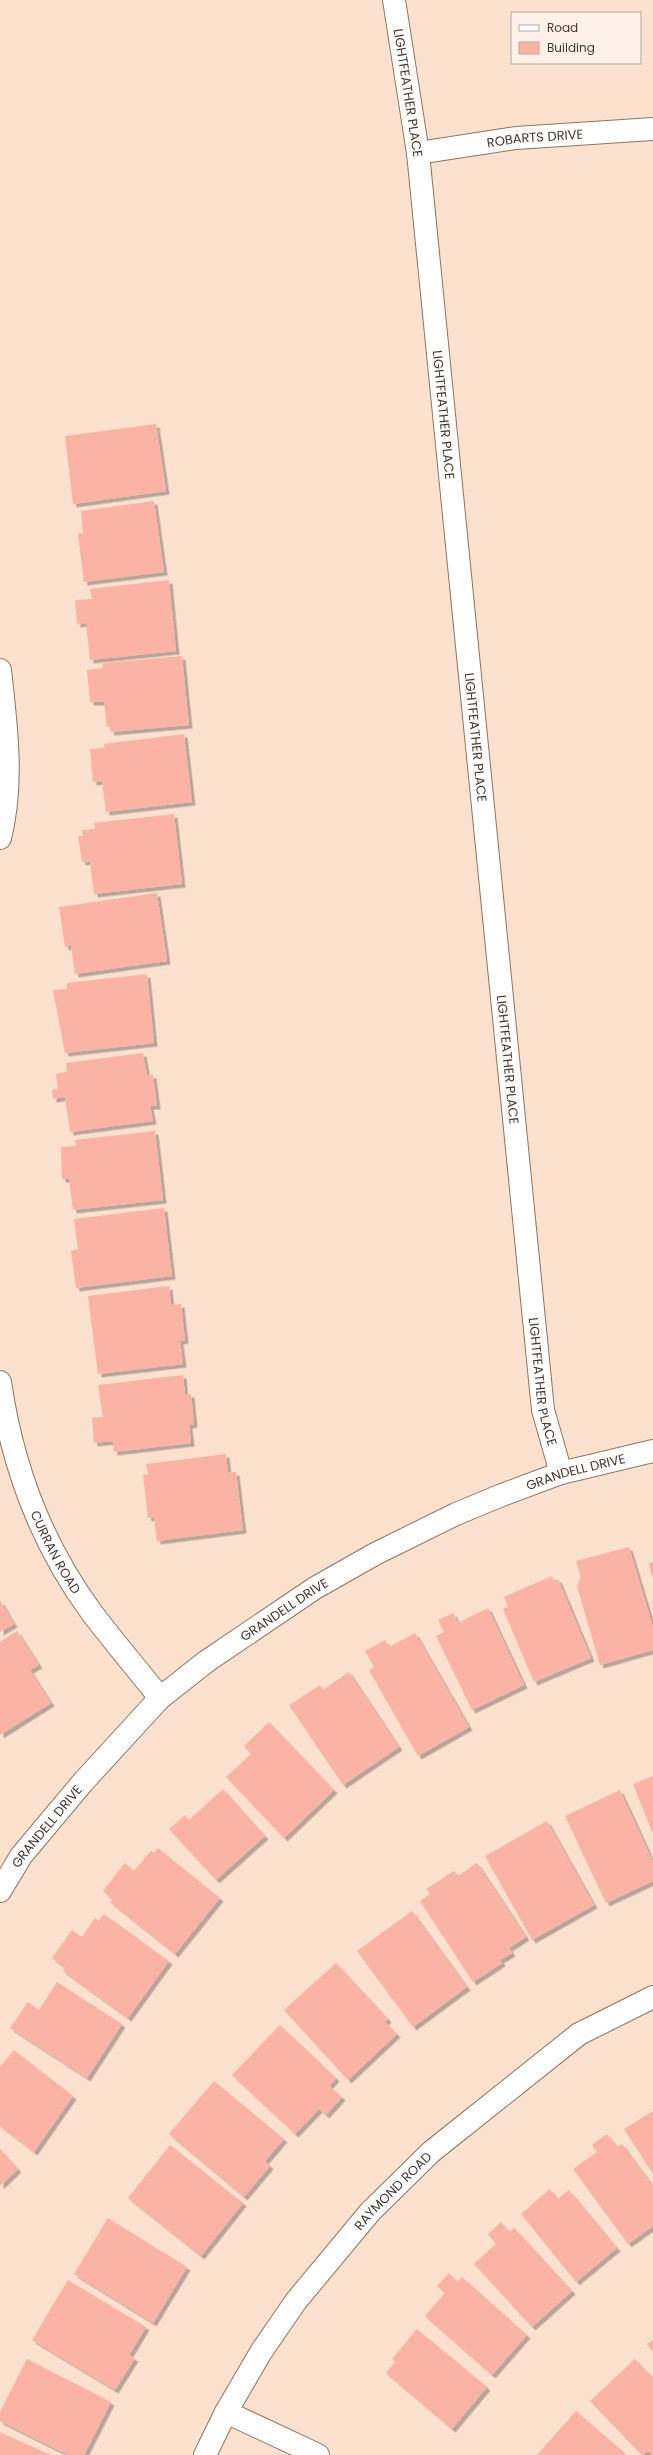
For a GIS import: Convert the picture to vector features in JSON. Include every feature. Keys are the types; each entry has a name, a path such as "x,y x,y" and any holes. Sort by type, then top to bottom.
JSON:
{"street":[{"name":"LIGHTFEATHER PLACE","path":"394,0 418,153 543,1410 561,1473"},
{"name":"ROBARTS DRIVE","path":"418,153 516,138 653,129"},
{"path":"0,670 7,734 7,788 0,838"},
{"name":"CURRAN ROAD","path":"0,1382 20,1470 46,1537 92,1612 160,1698"},
{"name":"GRANDELL DRIVE","path":"0,1891 26,1850 83,1782 160,1698 207,1661 345,1570 456,1514 561,1473 653,1451"},
{"name":"RAYMOND ROAD","path":"205,2455 226,2412 261,2352 296,2301 370,2212 431,2152 580,2034 653,1997"},
{"path":"226,2412 318,2455"}],"building":[{"path":"156,424 166,491 73,504 65,436"},
{"path":"154,501 164,572 84,582 78,534 83,533 81,511"},
{"path":"169,580 176,651 90,660 86,623 77,624 75,600 92,599 90,589"},
{"path":"182,656 189,725 111,732 110,727 107,727 104,702 90,702 87,670 103,668 103,663"},
{"path":"184,734 192,802 106,812 102,781 93,782 90,749 105,748 104,744"},
{"path":"174,814 182,884 94,894 90,861 82,862 78,836 83,836 82,830 95,829 94,823"},
{"path":"157,893 167,961 75,974 71,945 65,947 59,907"},
{"path":"147,974 154,1043 65,1053 53,990 67,989 67,983"},
{"path":"143,1053 147,1075 153,1075 157,1106 150,1106 153,1121 70,1132 65,1097 53,1099 52,1090 58,1089 56,1074 67,1072 66,1063"},
{"path":"155,1131 163,1200 73,1210 69,1179 62,1179 61,1147 76,1146 75,1140"},
{"path":"164,1208 172,1276 76,1288 71,1251 78,1249 74,1219"},
{"path":"169,1286 171,1305 181,1304 185,1340 180,1341 183,1364 98,1374 88,1296"},
{"path":"183,1375 185,1395 191,1394 194,1424 189,1425 191,1443 114,1452 113,1441 94,1443 92,1418 103,1417 98,1385"},
{"path":"226,1454 228,1473 236,1472 243,1530 157,1541 154,1517 148,1518 143,1475 148,1474 146,1464"},
{"path":"629,1547 653,1627 653,1650 600,1665 577,1586 581,1578 576,1561"},
{"path":"653,1562 653,1577 652,1577 649,1563"},
{"path":"552,1576 554,1581 558,1579 591,1658 534,1682 503,1609 508,1607 504,1597"},
{"path":"0,1600 14,1624 0,1632"},
{"path":"488,1608 524,1685 472,1710 436,1636 444,1632 438,1620 453,1613 458,1623"},
{"path":"17,1631 39,1665 30,1670 51,1703 0,1735 0,1642"},
{"path":"415,1633 469,1727 418,1756 369,1670 374,1667 365,1651 385,1640 389,1647"},
{"path":"349,1672 399,1747 343,1785 289,1705 320,1685 323,1690"},
{"path":"269,1722 334,1790 284,1838 226,1777 251,1754 244,1746"},
{"path":"653,1776 653,1834 633,1784"},
{"path":"223,1789 265,1836 216,1880 169,1829 185,1815 189,1820"},
{"path":"620,1790 653,1862 653,1881 606,1903 565,1816"},
{"path":"547,1821 594,1905 532,1940 485,1856"},
{"path":"158,1848 220,1898 175,1954 110,1902 113,1900 103,1891 125,1863 134,1871 151,1851 154,1853"},
{"path":"477,1863 526,1937 509,1948 512,1953 500,1960 502,1963 473,1982 420,1901 430,1894 426,1889 454,1871 458,1876"},
{"path":"412,1911 467,1987 413,2027 357,1951"},
{"path":"104,1914 169,1961 128,2018 63,1971 65,1967 52,1958 72,1930 82,1937 95,1918 99,1921"},
{"path":"336,1963 388,2019 385,2022 397,2034 348,2080 284,2010"},
{"path":"57,1982 122,2024 87,2078 10,2028 28,2002 39,2010"},
{"path":"280,2025 336,2078 329,2086 342,2097 326,2115 319,2109 295,2134 232,2075"},
{"path":"14,2050 73,2096 34,2152 0,2126 0,2067"},
{"path":"214,2081 284,2139 265,2161 270,2166 244,2197 169,2134"},
{"path":"653,2111 653,2174 624,2129"},
{"path":"607,2134 617,2147 622,2144 653,2186 653,2226 628,2244 573,2169 597,2152 592,2145"},
{"path":"170,2145 243,2203 201,2256 128,2198"},
{"path":"0,2149 18,2169 0,2186"},
{"path":"550,2189 558,2199 569,2190 617,2248 576,2282 521,2214"},
{"path":"108,2218 187,2267 153,2323 74,2274"},
{"path":"501,2222 509,2232 514,2228 572,2291 532,2327 474,2264 496,2244 488,2234"},
{"path":"449,2273 457,2282 462,2277 527,2335 492,2375 425,2316 445,2293 437,2286"},
{"path":"68,2280 146,2327 129,2355 135,2358 115,2390 32,2340"},
{"path":"417,2329 487,2387 452,2429 386,2373 395,2362 392,2359"},
{"path":"653,2340 653,2352 647,2344"},
{"path":"27,2359 111,2402 84,2455 68,2455 0,2421 0,2412"},
{"path":"635,2359 653,2378 653,2455 648,2451 642,2455 590,2401"},
{"path":"576,2411 627,2455 537,2455"},
{"path":"0,2432 51,2455 0,2455"}]}
